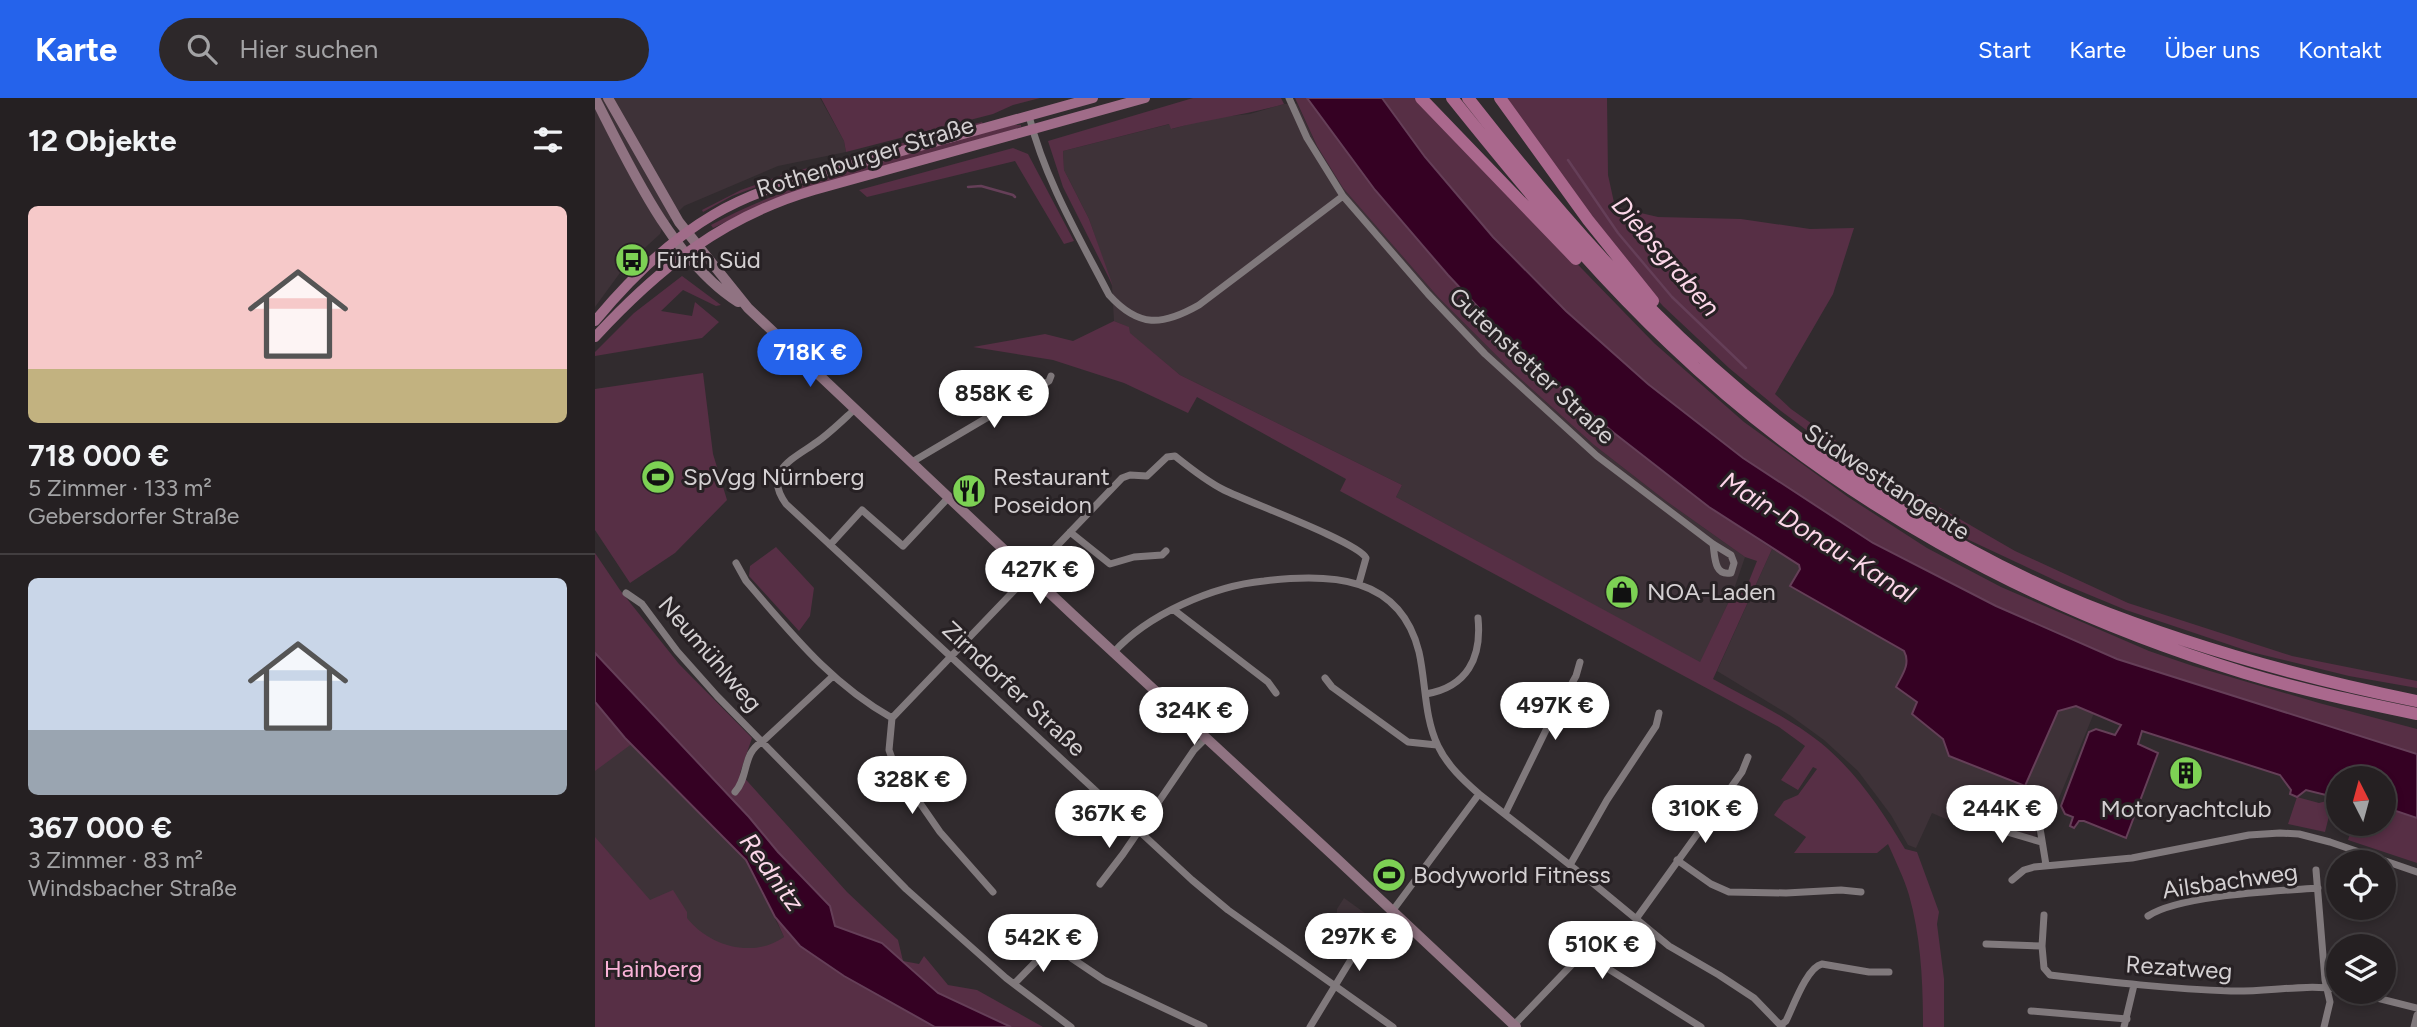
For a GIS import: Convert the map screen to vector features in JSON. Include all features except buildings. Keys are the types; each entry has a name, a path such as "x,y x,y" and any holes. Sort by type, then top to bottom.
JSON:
{"highway":[{"path":"1421,98 1583,265 1600,274"},
{"name":"Südwesttangente","path":"1453,98 1540,206 1600,274 1672,347 1753,417 1829,474 1919,532 2027,590 2137,637 2246,674 2417,714"},
{"name":"Südwesttangente","path":"1468,98 1580,233 1676,333 1752,401 1835,464 1928,524 1984,556 2081,603 2189,643 2306,677 2417,701"},
{"path":"1500,98 1588,220 1651,297 1676,333"},
{"path":"2387,695 2417,694"},
{"path":"2337,697 2417,723"}],"main road":[{"path":"595,98 635,174 675,240 715,284 748,308"},
{"path":"608,98 670,208 696,245 748,308 1113,653 1515,1026"},
{"name":"Rothenburger Straße","path":"595,321 643,269 675,240 729,206 777,186 1093,98"},
{"name":"Rothenburger Straße","path":"595,337 640,291 685,253 735,221 786,199 1145,98"}],"street":[{"name":"Gutenstetter Straße","path":"1289,98 1307,138 1343,196 1428,294 1485,354 1597,456 1713,544"},
{"path":"1029,116 1054,187 1109,295 1121,308 1147,321 1178,316 1199,305 1343,196"},
{"path":"912,462 1049,381 1051,376"},
{"name":"Zirndorfer Straße","path":"855,409 820,440 783,465 779,473 779,495 786,505 1139,832 1228,910 1393,1027"},
{"path":"993,891 940,832 895,767 889,750 892,718 1122,478 1130,475 1147,476 1167,457 1175,456 1222,489 1338,538 1363,552 1366,558 1359,583"},
{"path":"830,545 862,510 903,546 949,497"},
{"path":"1070,532 1110,565 1134,557 1162,555 1166,551"},
{"path":"736,563 746,581 832,677 892,718"},
{"path":"1113,653 1138,632 1174,610 1196,598 1223,589 1258,581 1298,577 1359,583 1391,601 1404,618 1419,653 1430,721 1437,744 1457,773 1479,794 1669,946 1739,987 1782,1026 1810,972 1817,965 1889,972"},
{"name":"Neumühlweg","path":"627,593 642,604 677,652 906,889 1014,984 1072,1027"},
{"path":"1174,610 1268,682 1276,693"},
{"path":"1426,694 1448,688 1464,674 1479,642 1478,618"},
{"path":"1505,814 1576,676 1580,662"},
{"path":"762,742 832,677"},
{"path":"1325,678 1332,687 1408,742 1437,744"},
{"path":"1570,865 1607,800 1656,726 1659,713"},
{"path":"1100,884 1194,750 1206,738"},
{"name":"Neumühlweg","path":"735,792 743,779 748,755 754,746 762,742"},
{"path":"1636,919 1742,772 1748,757"},
{"path":"1310,1027 1355,953 1393,911 1479,794"},
{"path":"1970,821 2041,842"},
{"path":"2039,822 2046,865"},
{"path":"2012,880 2024,870 2046,865 2132,858 2249,835 2280,833 2299,834 2330,842 2417,872"},
{"path":"1677,860 1711,884 1729,892 1861,892"},
{"path":"2316,870 2326,977"},
{"name":"Ailsbachweg","path":"2148,916 2158,909 2209,899 2318,888"},
{"name":"Rezatweg","path":"2044,915 2043,968 2050,975 2134,985 2240,991 2326,988"},
{"path":"1986,944 2042,946"},
{"path":"1014,984 1052,945 1104,980 1204,1027"},
{"path":"1515,1026 1583,953 1701,1027"},
{"path":"2031,1011 2126,1023 2134,985"},
{"path":"2396,1003 2417,1008"},
{"path":"2324,1027 2330,1004"},
{"path":"2414,1027 2417,1015"}],"shaded area":[{"path":"595,98 820,98 844,141 846,152 778,166 684,206 662,228 660,234 625,266 595,307"},
{"path":"1284,104 1297,104 1317,147 1343,188 1438,297 1513,372 1594,445 1745,557 1732,595 1700,663 1396,497 1402,485 1180,375 1129,333 1128,327 1114,321 1112,286 1089,219 1064,170 1063,151 1170,124 1172,129 1210,118 1250,114"},
{"path":"1772,549 1799,565 1800,569 1790,586 1904,651 1906,666 1896,687 1917,702 1912,714 1943,739 2054,717 2064,708 2076,706 2094,713 2050,820 2039,822 2035,839 1987,823 1993,805 1962,793 1948,820 1932,813 1916,848 1908,845 1891,815 1858,771 1824,740 1791,716 1717,671"},
{"path":"625,738 746,860 784,937 769,948 715,958 595,868 595,766"},
{"path":"1344,898 1376,921 1365,932 1351,919 1336,931 1337,909"}],"green space":[{"path":"821,98 1040,98 993,114 846,152 844,141"},
{"path":"1193,98 1281,98 1284,104 1171,129 1169,124 1063,151 1064,170 1089,219 1113,286 1063,187 1048,141"},
{"path":"1295,98 1307,98 1375,190 1448,275 1523,355 1614,433 1709,507 1772,549 1713,679 1782,717 1834,754 1867,792 1905,849 1917,852 1939,912 1937,924 1944,979 1944,1027 1923,1027 1922,977 1913,911 1888,844 1877,853 1794,853 1806,837 1774,815 1784,801 1798,795 1817,769 1813,767 1798,790 1781,780 1805,746 1779,727 1340,491 1346,479 1197,397 1188,413 1124,383 1053,360 973,347 1045,334 1073,341 1114,321 1129,327 1130,333 1180,375 1402,485 1396,497 1700,662 1732,595 1745,591 1757,561 1745,557 1666,501 1594,445 1513,372 1438,297 1343,188 1317,146"},
{"path":"1382,98 1416,98 1654,343 1744,422 1848,497 1927,548 2001,587 2149,651 2319,703 2417,729 2417,754 2117,659 1996,606 1873,543 1743,458 1648,384 1566,311 1493,237 1425,157"},
{"path":"1504,98 1607,98 1608,175 1615,207 1658,217 1741,219 1810,229 1854,228 1833,294 1775,394 1791,409 1887,477 2015,551 2128,603 2292,656 2417,681 2417,688 2349,676 2251,652 2126,610 1969,540 1861,471 1729,368 1663,306 1635,275"},
{"path":"982,122 983,124 866,157 792,174 732,196 703,212 702,210 741,190 785,174"},
{"path":"1013,125 1021,127 771,200 713,228 711,225 747,207 821,179"},
{"path":"1013,148 1028,154 1074,241 1064,244 1015,161 867,197 859,190"},
{"path":"682,276 721,305 716,306 683,290 661,311 692,316 695,302 719,322 702,338 595,356 595,352 634,313"},
{"name":"SpVgg Nürnberg","path":"703,373 713,454 727,500 675,553 630,583 595,530 595,389"},
{"path":"776,547 814,588 810,616 799,631 749,576 750,566"},
{"path":"595,553 620,590 679,664 752,738 740,773 847,892 898,940 903,961 919,964 924,956 948,985 977,990 1043,1027 1011,1027 938,993 882,943 835,926 749,817 667,730 637,740 595,771"},
{"path":"2297,797 2319,803 2326,801 2325,832 2288,824"},
{"path":"2396,811 2417,818 2417,863 2396,856 2396,850 2378,850 2348,840 2349,836 2396,836"},
{"name":"Hainberg","path":"595,837 650,900 673,890 687,912 687,918 707,936 719,942 745,948 772,944 784,937 775,917 792,936 937,1027 595,1027"}],"water":[{"name":"Main-Donau-Kanal","path":"1307,98 1382,98 1425,157 1493,237 1566,311 1648,384 1743,458 1873,543 1996,606 2117,659 2417,754 2417,818 2396,811 2396,766 2326,766 2326,795 2306,790 2297,797 2290,794 2291,790 2280,775 2142,731 2138,744 2158,753 2126,838 2084,821 2079,821 2074,828 2070,826 2073,817 2065,814 2061,806 2089,732 2096,729 2115,735 2121,725 2076,706 2058,711 2025,786 1949,756 1943,739 1912,714 1917,702 1896,687 1906,665 1904,651 1790,586 1800,569 1799,565 1709,507 1614,433 1523,355 1448,275 1375,190"},
{"name":"Rednitz","path":"595,653 830,906 835,926 882,943 938,993 1011,1027 935,1027 844,976 800,946 775,917 746,860 625,738 595,702"}],"waterway":[{"name":"Diebsgraben","path":"1568,160 1618,233 1672,297 1746,368"},
{"path":"968,187 981,186 1015,197"}],"place":[{"name":"Fürth Süd","path":"632,260"},
{"name":"SpVgg Nürnberg","path":"658,477"},
{"name":"Restaurant Poseidon","path":"969,491"},
{"name":"NOA-Laden","path":"1622,592"},
{"name":"Motoryachtclub","path":"2186,773"},
{"name":"Bodyworld Fitness","path":"1389,875"}]}
